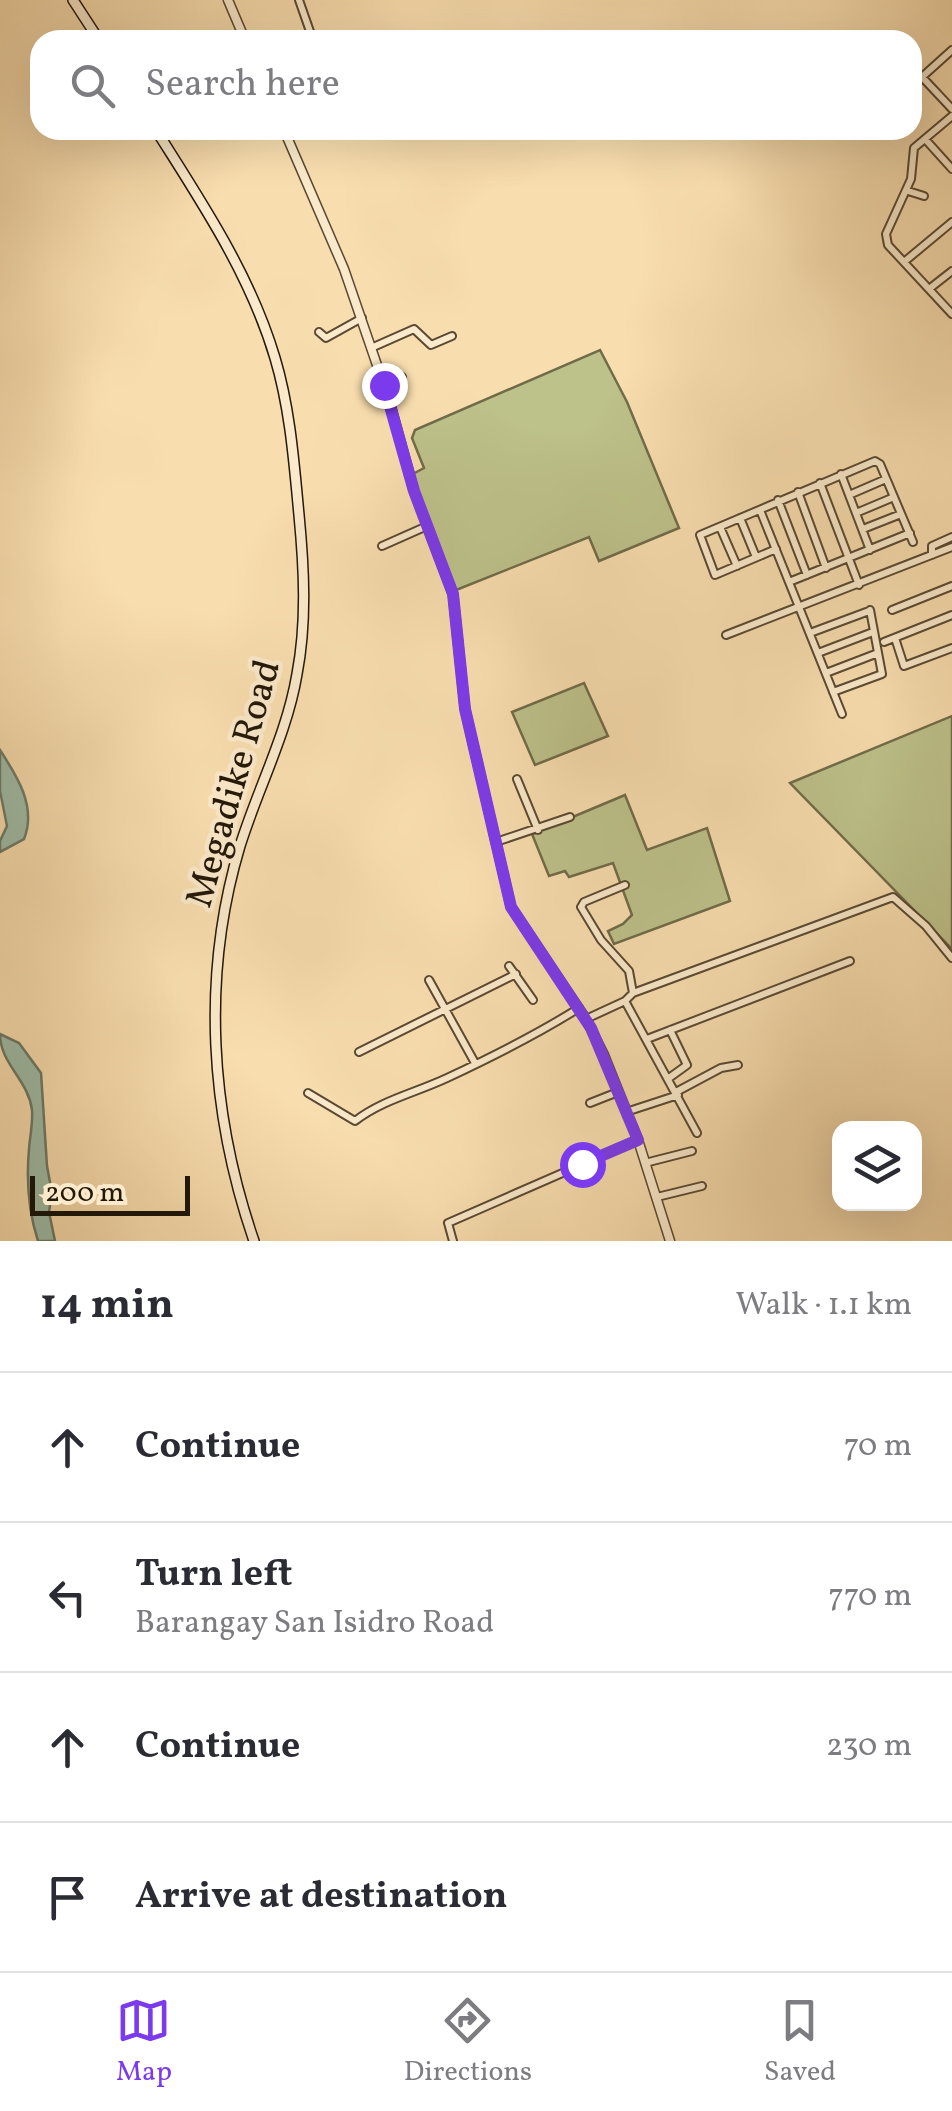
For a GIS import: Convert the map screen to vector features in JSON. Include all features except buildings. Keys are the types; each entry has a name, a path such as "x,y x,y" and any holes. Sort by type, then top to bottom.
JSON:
{"main road":[{"path":"73,0 92,30"},
{"name":"Megadike Road","path":"162,140 224,239 250,290 270,344 287,412 302,549 301,640 296,684 288,719 233,869 216,972 215,1041 223,1116 237,1185 254,1241"}],"street":[{"path":"228,0 241,30"},
{"path":"299,0 310,30"},
{"path":"952,50 922,77 952,112 914,148 908,191 886,234 888,245 952,314"},
{"path":"925,138 952,170"},
{"path":"288,140 362,318 404,463 443,562 455,606 465,709 516,918 586,1020 638,1140 670,1241"},
{"path":"908,191 924,196"},
{"path":"904,262 952,222"},
{"path":"929,289 952,271"},
{"path":"319,332 326,338 362,318"},
{"path":"371,348 414,329 431,345 452,336"},
{"path":"384,385 402,377"},
{"path":"776,549 714,575 700,536 841,474 874,461 880,464 911,538 789,582"},
{"path":"841,474 870,550"},
{"path":"849,495 886,480"},
{"path":"820,483 859,585"},
{"path":"798,492 826,568"},
{"path":"856,513 894,497"},
{"path":"778,500 807,575"},
{"path":"760,510 842,714"},
{"path":"863,529 901,514"},
{"path":"740,518 756,558"},
{"path":"382,546 427,526"},
{"path":"720,527 737,566"},
{"path":"932,555 932,546 952,536"},
{"path":"726,636 952,547"},
{"path":"892,610 952,586"},
{"path":"810,633 870,610 882,674 833,692"},
{"path":"884,642 952,615"},
{"path":"818,653 873,632"},
{"path":"896,638 903,665 952,648"},
{"path":"826,673 878,653"},
{"path":"516,779 538,830"},
{"path":"495,842 570,817"},
{"path":"625,884 584,902 581,908 601,940 629,972 633,993"},
{"path":"586,1020 633,993 893,897 926,926 952,958"},
{"path":"647,1040 850,961"},
{"path":"510,966 533,1000"},
{"path":"358,1052 516,974"},
{"path":"429,980 475,1063"},
{"path":"625,1001 697,1133"},
{"path":"308,1093 354,1121 387,1101 532,1037 578,1008"},
{"path":"669,1078 687,1067 670,1030"},
{"path":"626,1112 677,1093 721,1068 738,1064"},
{"path":"590,1103 618,1092"},
{"path":"453,1241 448,1223 638,1140"},
{"path":"645,1163 692,1151"},
{"path":"657,1198 702,1186"}],"green space":[{"path":"600,350 627,402 679,528 599,561 589,537 456,590 411,475 424,468 412,438 415,430"},
{"path":"584,683 608,736 535,765 512,712"},
{"path":"952,716 952,949 790,783"},
{"path":"625,795 647,850 707,828 730,901 614,944 608,931 632,915 613,863 569,877 565,871 549,876 532,834"}],"shaded area":[{"path":"0,750 18,781 28,815 24,839 0,852 7,826 0,791"},
{"path":"0,1034 19,1043 41,1073 52,1193 49,1212 55,1241 38,1241 35,1230 28,1184 32,1110 25,1089 4,1054"}],"route":[{"path":"384,385 404,463 453,594 465,709 507,896 516,918 591,1028 638,1140 582,1164"}]}
